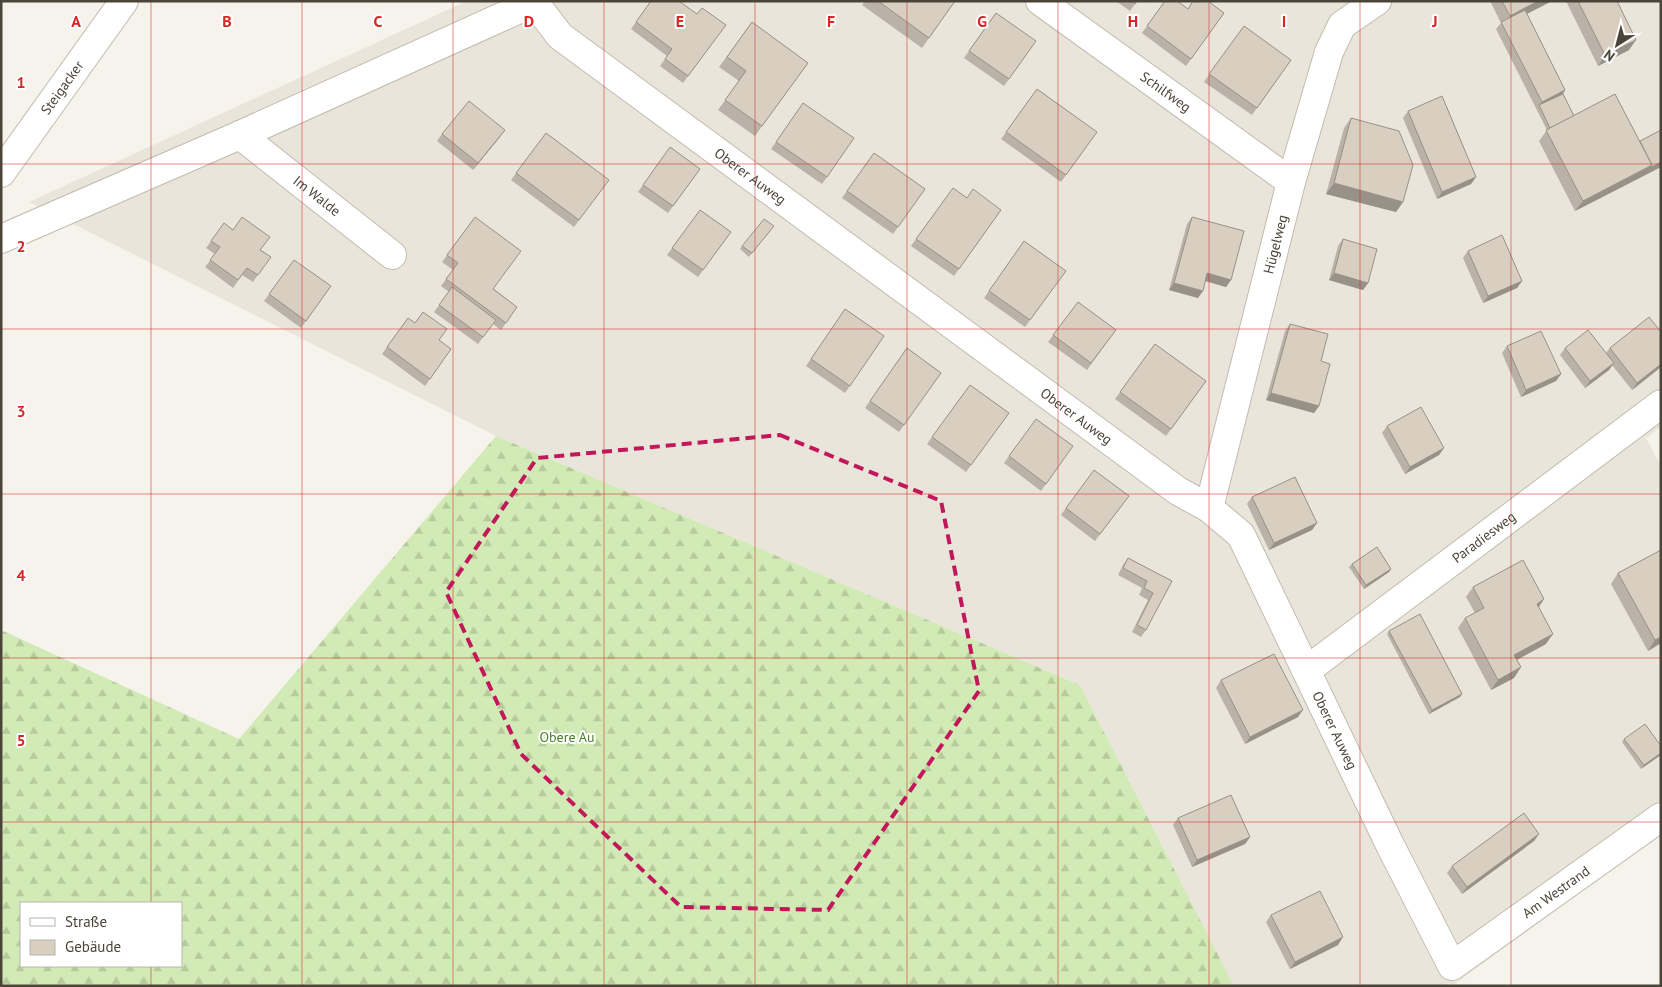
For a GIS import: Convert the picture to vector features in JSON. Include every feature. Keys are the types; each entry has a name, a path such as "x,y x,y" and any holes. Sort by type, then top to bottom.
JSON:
{"street":[{"name":"Steigacker","path":"1,174 124,1"},
{"name":"Schilfweg","path":"1040,1 1291,182"},
{"name":"Hügelweg","path":"1209,508 1291,182 1329,52 1342,25 1377,1"},
{"path":"1,239 240,136 536,2"},
{"name":"Oberer Auweg","path":"536,2 560,36 1170,485 1209,508 1242,535 1390,845 1452,966"},
{"name":"Im Walde","path":"240,136 392,255"},
{"name":"Paradiesweg","path":"1307,670 1661,404"},
{"name":"Am Westrand","path":"1452,966 1661,817"}],"highlighted area":[{"path":"780,435 941,501 979,691 828,910 681,907 521,754 446,592 537,458"}],"shaded area":[{"path":"467,1 1661,1 1661,427 1646,438 1661,466 1661,833 1452,986 1234,986 1080,685 496,436 29,202"}],"green space":[{"name":"Obere Au","path":"496,436 1080,685 1234,986 1,986 1,630 239,739"}],"building":[{"path":"651,1 679,1 697,14 702,8 726,25 688,76 665,59 672,49 636,22"},
{"path":"878,1 955,1 929,38"},
{"path":"1165,1 1177,1 1188,9 1193,1 1208,1 1224,13 1191,59 1147,26"},
{"path":"1502,1 1538,1 1510,16"},
{"path":"1578,1 1617,1 1636,40 1605,55"},
{"path":"1525,10 1565,90 1542,102 1501,22"},
{"path":"996,13 1036,41 1009,79 969,51"},
{"path":"752,22 808,63 762,126 725,100 746,71 727,57"},
{"path":"1244,26 1291,60 1257,108 1209,74"},
{"path":"1037,89 1097,132 1066,175 1006,132"},
{"path":"1563,94 1574,116 1550,128 1539,105"},
{"path":"1615,94 1652,165 1583,201 1546,130"},
{"path":"1442,96 1476,177 1442,192 1408,111"},
{"path":"469,101 505,130 478,163 442,134"},
{"path":"803,103 854,138 827,177 776,142"},
{"path":"1351,118 1399,131 1413,165 1403,202 1334,183"},
{"path":"1661,130 1661,162 1650,168 1652,165 1640,141"},
{"path":"546,133 609,180 579,220 516,173"},
{"path":"670,147 700,169 673,206 643,185"},
{"path":"874,153 925,189 898,227 847,191"},
{"path":"953,188 967,198 973,189 1001,210 959,269 916,239"},
{"path":"700,210 731,232 703,270 672,248"},
{"path":"242,217 270,237 260,250 271,257 258,275 247,268 238,280 210,260 220,247 211,241 224,223 233,230"},
{"path":"475,217 521,251 493,289 517,307 506,323 446,279 458,263 447,255"},
{"path":"1192,217 1244,231 1231,280 1207,273 1203,291 1174,283"},
{"path":"764,219 774,226 752,253 742,246"},
{"path":"1502,235 1522,281 1488,296 1468,251"},
{"path":"1343,239 1377,249 1368,283 1334,273"},
{"path":"1024,241 1066,271 1030,320 989,291"},
{"path":"294,260 331,286 306,321 269,294"},
{"path":"452,287 496,320 483,337 439,305"},
{"path":"1078,302 1116,330 1091,363 1053,335"},
{"path":"845,309 884,336 850,386 811,359"},
{"path":"423,312 447,329 439,340 451,349 430,379 387,347 408,318 415,323"},
{"path":"1649,317 1661,332 1661,364 1637,383 1610,348"},
{"path":"1290,324 1328,334 1321,361 1330,364 1319,406 1271,393"},
{"path":"1588,330 1614,363 1590,381 1565,348"},
{"path":"1541,331 1561,374 1526,390 1507,346"},
{"path":"1155,344 1206,381 1171,429 1120,392"},
{"path":"907,348 941,373 904,425 870,401"},
{"path":"970,385 1009,413 971,465 932,437"},
{"path":"1421,407 1444,448 1410,467 1387,426"},
{"path":"1036,419 1073,446 1046,484 1009,456"},
{"path":"1094,470 1129,496 1100,534 1066,508"},
{"path":"1295,477 1317,523 1274,543 1252,497"},
{"path":"1377,547 1391,569 1366,585 1352,564"},
{"path":"1661,550 1661,637 1655,640 1618,573"},
{"path":"1128,558 1172,581 1146,630 1137,625 1153,593 1144,588 1147,581 1123,568"},
{"path":"1523,560 1544,599 1537,604 1553,634 1514,655 1521,667 1498,680 1465,618 1484,608 1473,587"},
{"path":"1420,614 1462,694 1432,710 1389,631"},
{"path":"1274,654 1303,710 1250,737 1221,680"},
{"path":"1645,724 1661,746 1661,753 1644,765 1624,739"},
{"path":"1231,795 1250,837 1197,860 1178,818"},
{"path":"1524,813 1539,834 1467,887 1452,866"},
{"path":"1320,891 1343,937 1295,962 1271,915"}]}
